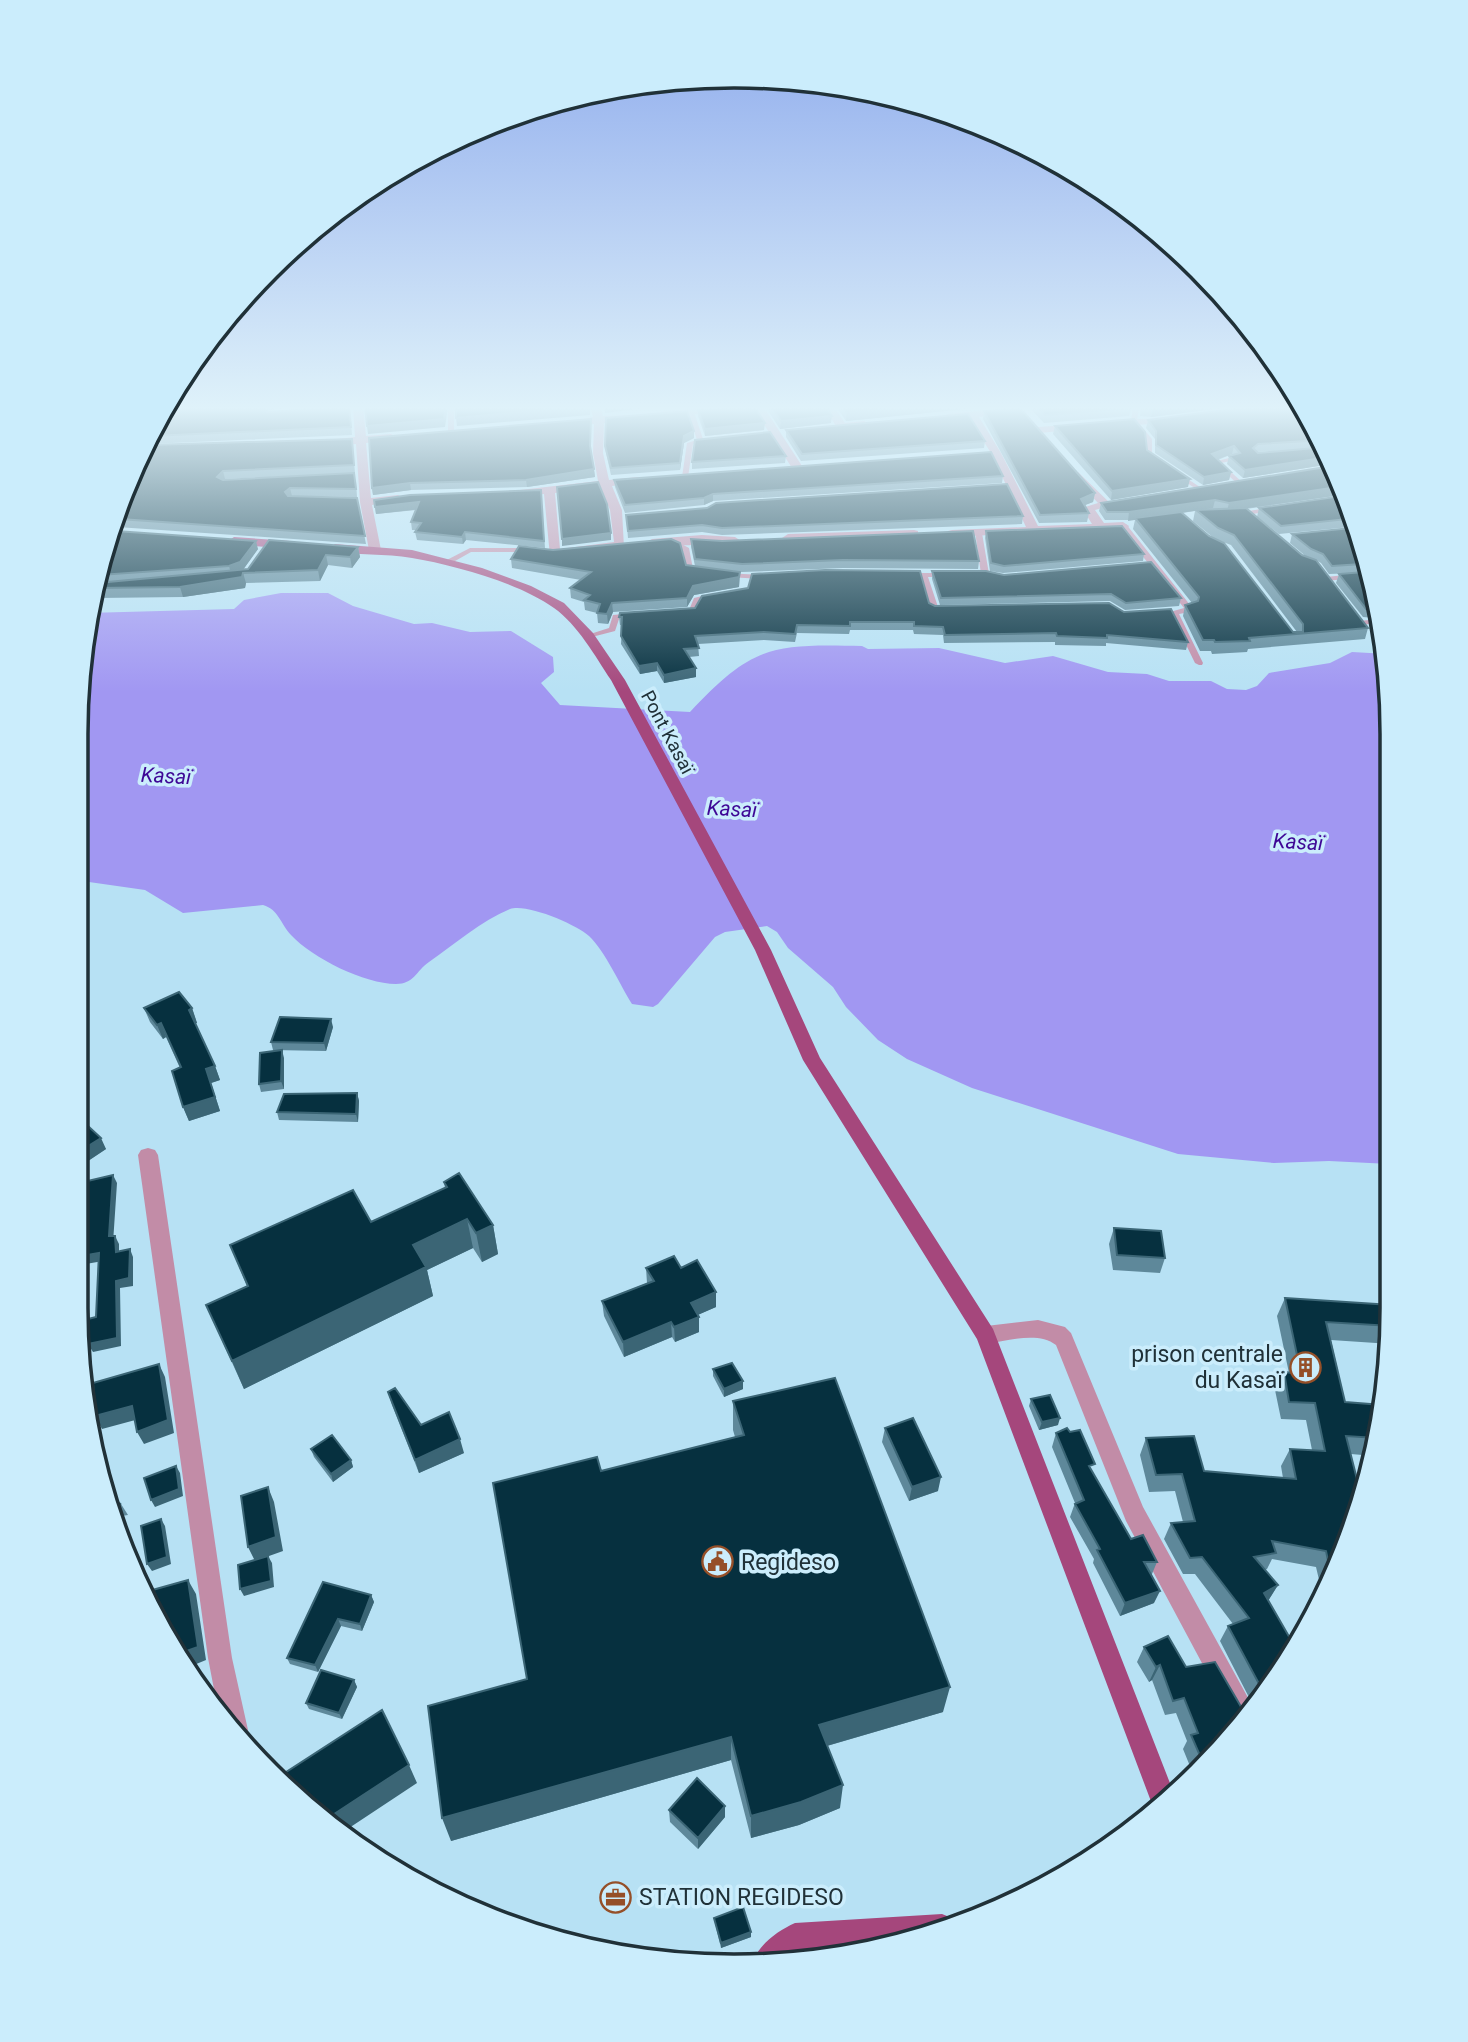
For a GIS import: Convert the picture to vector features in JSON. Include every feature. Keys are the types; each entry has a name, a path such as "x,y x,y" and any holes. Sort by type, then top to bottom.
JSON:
{"main road":[{"name":"Pont Kasaï","path":"216,540 265,549 315,547 412,554 478,571 527,589 560,606 588,636 618,680 763,950 812,1060 986,1335 1161,1793"},
{"path":"775,1953 795,1937 907,1930"}],"street":[{"path":"366,501 360,502 375,550"},
{"path":"550,501 554,553 669,541 749,540"},
{"path":"611,501 617,518 620,545"},
{"path":"1020,501 1033,529"},
{"path":"1103,501 1106,505"},
{"path":"1100,527 1088,508 1106,505"},
{"path":"937,534 1129,525"},
{"path":"776,539 924,534"},
{"path":"148,1155 220,1658 232,1715"},
{"path":"986,1335 1048,1330 1059,1333 1064,1339 1135,1513 1240,1710"}],"lane":[{"path":"1106,505 1120,503"},
{"path":"1227,516 1283,507"},
{"path":"1245,513 1253,520"},
{"path":"617,518 630,517"},
{"path":"1129,525 1154,565 1164,575 1168,587 1190,610 1161,613"},
{"path":"973,575 989,575 978,533"},
{"path":"669,541 685,550 690,570 746,580 772,578"},
{"path":"444,563 470,550 516,548 554,553"},
{"path":"1140,566 1154,565"},
{"path":"900,575 961,575"},
{"path":"924,575 935,610 960,608"},
{"path":"1335,590 1324,576 1360,575"},
{"path":"674,614 692,612 697,600 704,597 726,594"},
{"path":"1174,612 1199,663"},
{"path":"1351,612 1369,635"},
{"path":"588,636 612,629 617,617 640,615"},
{"path":"1360,623 1370,622"}],"water":[{"name":"Kasaï","path":"281,593 328,593 353,606 414,624 432,623 470,632 511,631 553,657 554,672 541,683 560,705 690,712 731,673 748,661 785,648 806,646 939,648 1005,663 1053,656 1108,672 1147,674 1169,681 1211,681 1227,689 1246,690 1257,686 1269,673 1330,663 1352,652 1375,653 1380,734 1380,1164 1329,1161 1274,1163 1178,1154 972,1088 907,1059 878,1040 846,1007 833,987 788,948 777,932 767,926 725,932 715,937 653,1007 632,1004 595,942 583,931 527,909 510,909 489,920 429,962 407,982 396,984 369,980 325,961 300,944 276,914 263,905 183,913 145,890 88,882 89,692 99,613 234,609 244,600"}],"building":[{"path":"132,501 358,501 365,536 125,519"},
{"path":"374,501 542,501 544,541 465,532 462,537 415,532 421,523 411,522 419,502 375,507"},
{"path":"558,501 606,501 611,533 562,539"},
{"path":"623,501 667,501 625,505"},
{"path":"1016,501 1023,516 722,528 702,525 628,531 626,515 707,508 716,503"},
{"path":"1033,501 1082,501 1089,513 1040,515"},
{"path":"1206,501 1129,512 1107,512 1101,503"},
{"path":"1305,501 1336,501 1343,519 1281,526 1259,508"},
{"path":"1246,508 1302,555 1316,560 1368,628 1249,638 1250,641 1203,640 1185,605 1198,601 1199,597 1135,518 1181,512 1209,536 1224,543 1293,632 1303,632 1303,624 1234,535 1218,528 1196,510"},
{"path":"1122,526 1144,554 1004,566 991,563 986,531"},
{"path":"1347,528 1357,564 1332,566 1323,554 1311,549 1292,534"},
{"path":"120,531 256,541 240,562 229,566 108,574"},
{"path":"973,531 979,561 843,560 742,564 695,559 691,539 722,541"},
{"path":"671,539 680,543 686,565 740,572 739,577 693,586 687,598 612,603 607,614 597,613 600,604 584,600 590,595 570,588 591,572 511,559 519,546 553,550"},
{"path":"269,540 358,547 350,557 326,555 318,570 243,573 242,577 180,587 105,588 106,582 248,569"},
{"path":"1151,562 1181,598 1126,603 1111,594 941,598 932,571 986,571 1004,575"},
{"path":"825,570 920,571 929,603 935,606 1109,603 1124,612 1171,609 1188,642 1107,635 1107,638 1057,636 1056,633 945,635 943,627 914,626 914,622 850,622 850,626 797,625 795,634 764,632 695,636 699,648 684,649 696,668 664,675 657,663 639,666 621,636 620,613 695,608 702,596 748,588 752,574"},
{"path":"1359,572 1368,609 1366,609 1339,574"},
{"path":"179,992 192,1008 189,1010 215,1066 206,1069 215,1097 183,1107 172,1071 181,1067 161,1023 157,1025 144,1008"},
{"path":"280,1017 331,1019 324,1043 271,1042"},
{"path":"282,1050 281,1081 259,1084 260,1053"},
{"path":"357,1093 356,1114 277,1112 284,1094"},
{"path":"88,1126 101,1138 88,1146"},
{"path":"459,1173 493,1225 476,1233 467,1219 413,1245 426,1267 232,1361 206,1305 248,1286 230,1245 353,1190 371,1222 447,1187 444,1182"},
{"path":"113,1175 109,1236 115,1236 116,1252 130,1249 129,1278 116,1281 117,1338 89,1344 88,1319 96,1317 99,1253 88,1255 88,1181"},
{"path":"1114,1228 1161,1231 1165,1258 1117,1255"},
{"path":"674,1256 681,1268 697,1260 716,1292 691,1303 699,1317 674,1327 671,1322 623,1342 602,1301 654,1281 646,1268"},
{"path":"1285,1298 1380,1304 1380,1325 1326,1322 1345,1402 1373,1404 1368,1434 1367,1437 1346,1436 1357,1479 1328,1561 1326,1551 1272,1541 1276,1553 1254,1557 1278,1585 1264,1593 1290,1638 1259,1685 1228,1626 1249,1618 1202,1557 1190,1558 1171,1523 1195,1521 1182,1474 1156,1475 1146,1438 1194,1436 1204,1471 1296,1479 1290,1449 1325,1451 1315,1403 1289,1402 1284,1372 1301,1374"},
{"path":"732,1363 743,1381 724,1389 713,1369"},
{"path":"159,1364 168,1420 137,1432 132,1406 97,1415 93,1383"},
{"path":"835,1378 950,1687 819,1725 843,1785 801,1802 751,1816 731,1737 442,1818 428,1706 527,1679 493,1483 597,1457 601,1471 744,1435 733,1401"},
{"path":"395,1388 421,1425 449,1412 460,1439 415,1460 388,1392"},
{"path":"1050,1395 1060,1418 1042,1422 1031,1399"},
{"path":"913,1418 941,1477 912,1487 885,1428"},
{"path":"1067,1428 1070,1432 1080,1430 1095,1464 1089,1466 1131,1539 1143,1535 1157,1562 1144,1562 1160,1591 1125,1603 1075,1504 1084,1500 1056,1433"},
{"path":"332,1435 351,1460 331,1474 311,1449"},
{"path":"176,1466 179,1489 151,1500 144,1478"},
{"path":"268,1487 276,1537 248,1547 241,1496"},
{"path":"161,1519 167,1557 147,1564 141,1526"},
{"path":"268,1556 271,1581 240,1589 238,1565"},
{"path":"188,1580 198,1647 186,1651 152,1590"},
{"path":"323,1582 371,1595 360,1624 338,1619 315,1665 287,1658"},
{"path":"1168,1636 1186,1667 1215,1662 1242,1708 1200,1756 1191,1735 1198,1733 1184,1698 1173,1701 1160,1665 1156,1667 1144,1647"},
{"path":"321,1670 354,1680 339,1713 306,1703"},
{"path":"382,1710 409,1765 333,1815 285,1773"},
{"path":"697,1778 725,1806 698,1838 669,1810"},
{"path":"743,1907 751,1932 721,1943 714,1918"}],"place":[{"name":"prison centrale du Kasaï","path":"1306,1367"},
{"name":"Regideso","path":"718,1562"},
{"name":"STATION REGIDESO","path":"616,1897"}]}
